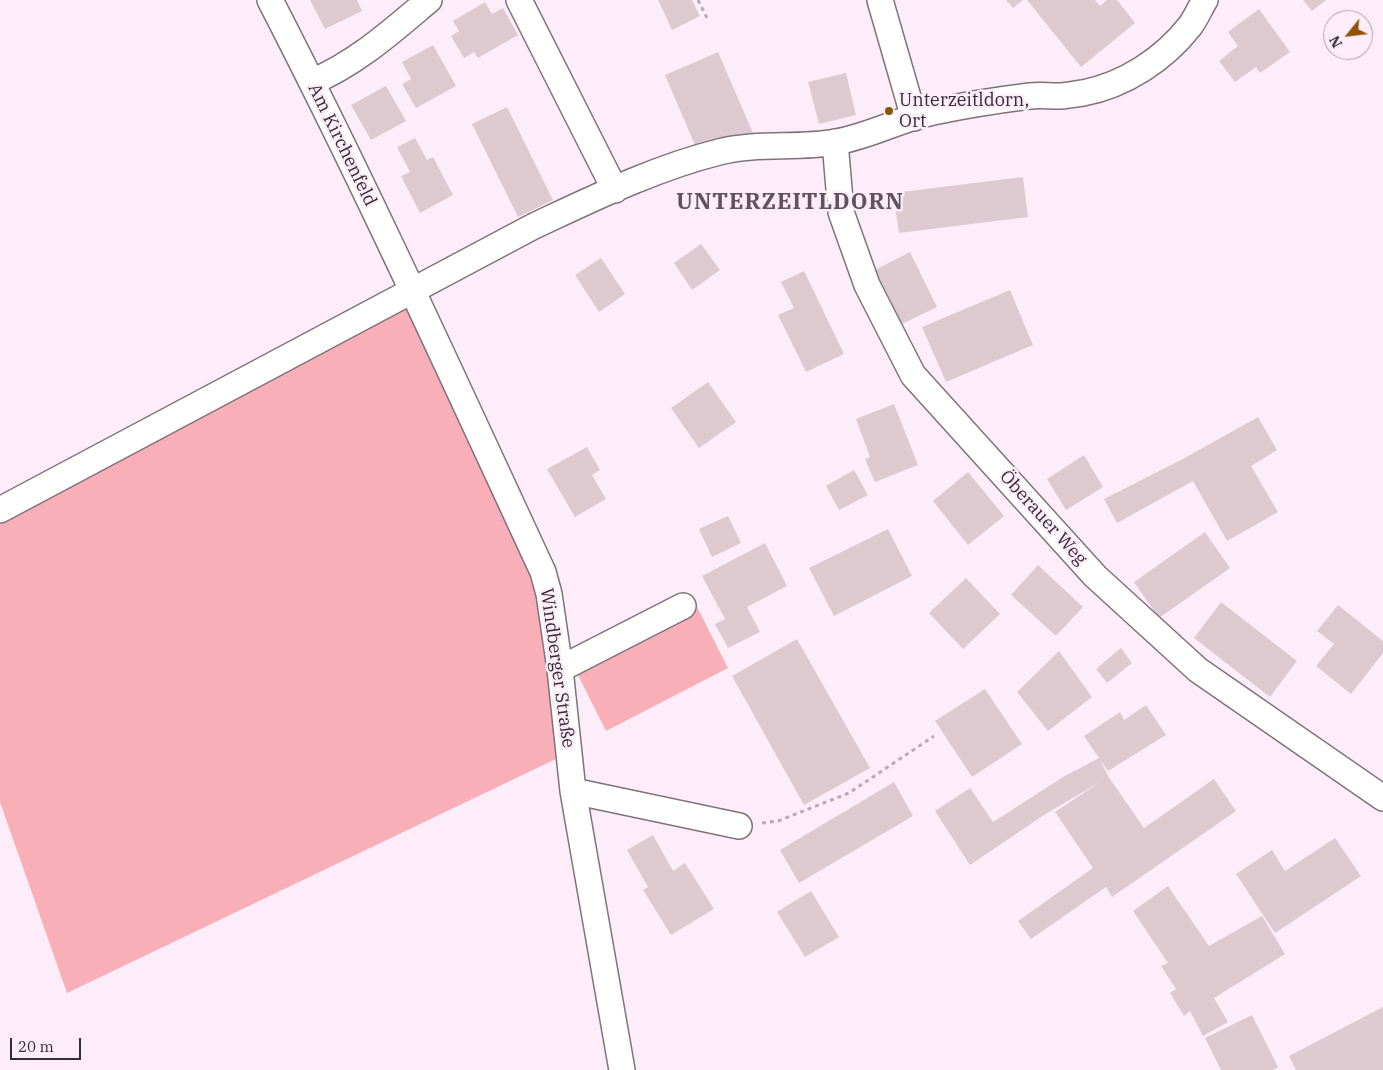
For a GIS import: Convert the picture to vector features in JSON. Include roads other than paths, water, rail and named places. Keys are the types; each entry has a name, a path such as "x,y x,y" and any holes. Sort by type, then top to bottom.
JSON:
{"street":[{"name":"Am Kirchenfeld","path":"270,0 413,290"},
{"path":"312,82 334,72 377,44 429,0"},
{"path":"519,0 615,190"},
{"path":"880,0 914,118"},
{"path":"0,510 534,226 664,169 742,147 835,142 864,135 932,112 1032,96 1059,96 1085,92 1110,85 1150,64 1170,48 1190,25 1205,0"},
{"name":"Öberauer Weg","path":"835,142 841,212 867,285 913,375 1095,576 1198,670 1383,798"},
{"name":"Windberger Straße","path":"413,290 543,572 560,669 573,791 622,1070"},
{"path":"560,669 682,606"},
{"path":"573,791 739,826"}],"place":[{"name":"Unterzeitldorn, Ort","path":"889,111"}],"district":[{"name":"UNTERZEITLDORN","path":"790,203"}]}
